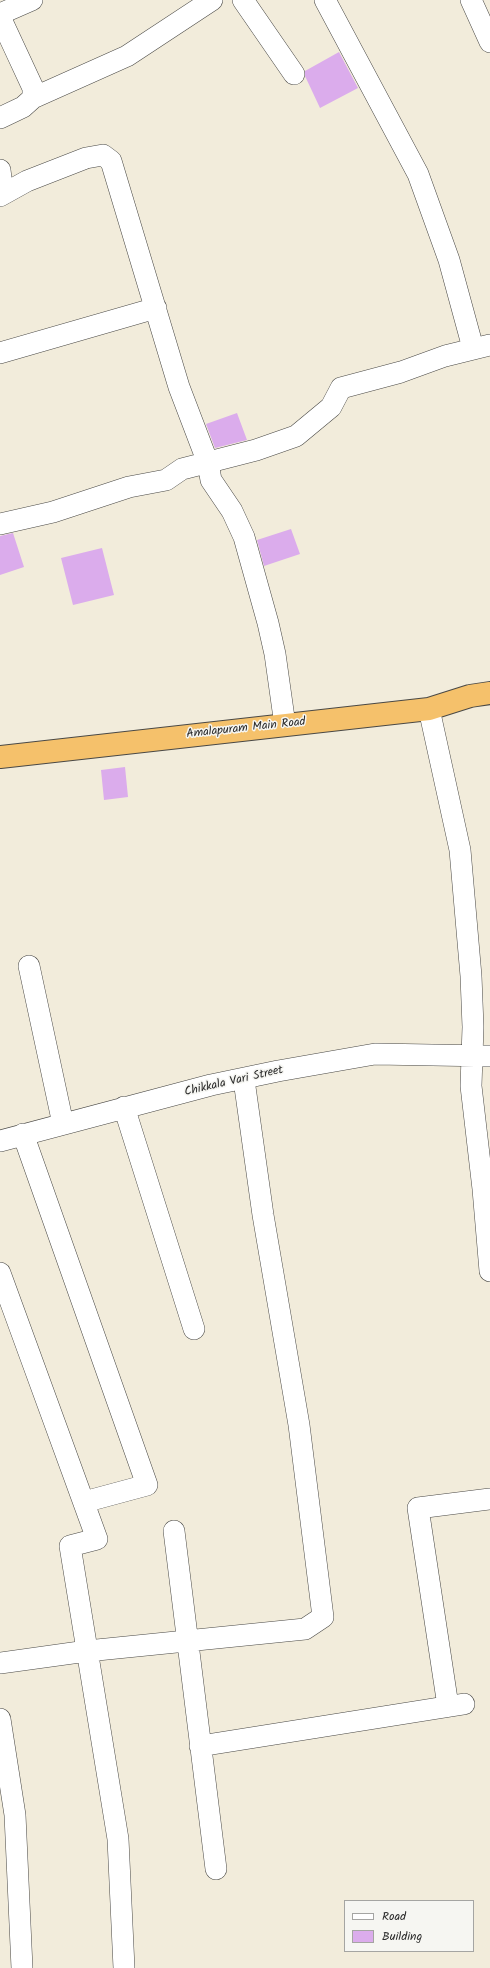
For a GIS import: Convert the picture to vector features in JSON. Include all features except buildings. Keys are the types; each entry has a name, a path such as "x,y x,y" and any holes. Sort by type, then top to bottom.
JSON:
{"highway":[{"name":"Amalapuram Main Road","path":"0,757 429,709 470,696 490,693"}],"street":[{"path":"32,0 0,16 33,88 33,98"},
{"path":"0,118 23,107 33,98 126,56 212,0"},
{"path":"243,0 294,74"},
{"path":"0,524 53,512 128,487 166,480 182,469 256,450 296,436 331,407 340,388 401,372 481,347 418,174 325,0"},
{"path":"471,0 490,42"},
{"path":"0,170 2,195 27,182 86,158 102,155 111,161 179,387 208,463 211,480 232,511 244,537 270,630 281,689 284,725"},
{"path":"0,353 156,308"},
{"path":"429,709 460,850 471,976 481,1055 471,1086 483,1189 490,1271"},
{"path":"30,966 63,1124"},
{"name":"Chikkala Vari Street","path":"0,1141 124,1107 278,1071 374,1054 481,1055"},
{"path":"0,1663 87,1651 305,1629 323,1617 299,1425 263,1214 244,1080"},
{"path":"124,1107 194,1329"},
{"path":"23,1134 147,1485 84,1502"},
{"path":"0,1273 97,1538 70,1546 118,1839 124,1968"},
{"path":"200,1746 456,1705 418,1508 490,1499"},
{"path":"174,1531 216,1869"},
{"path":"0,1719 15,1815 22,1968"}]}
